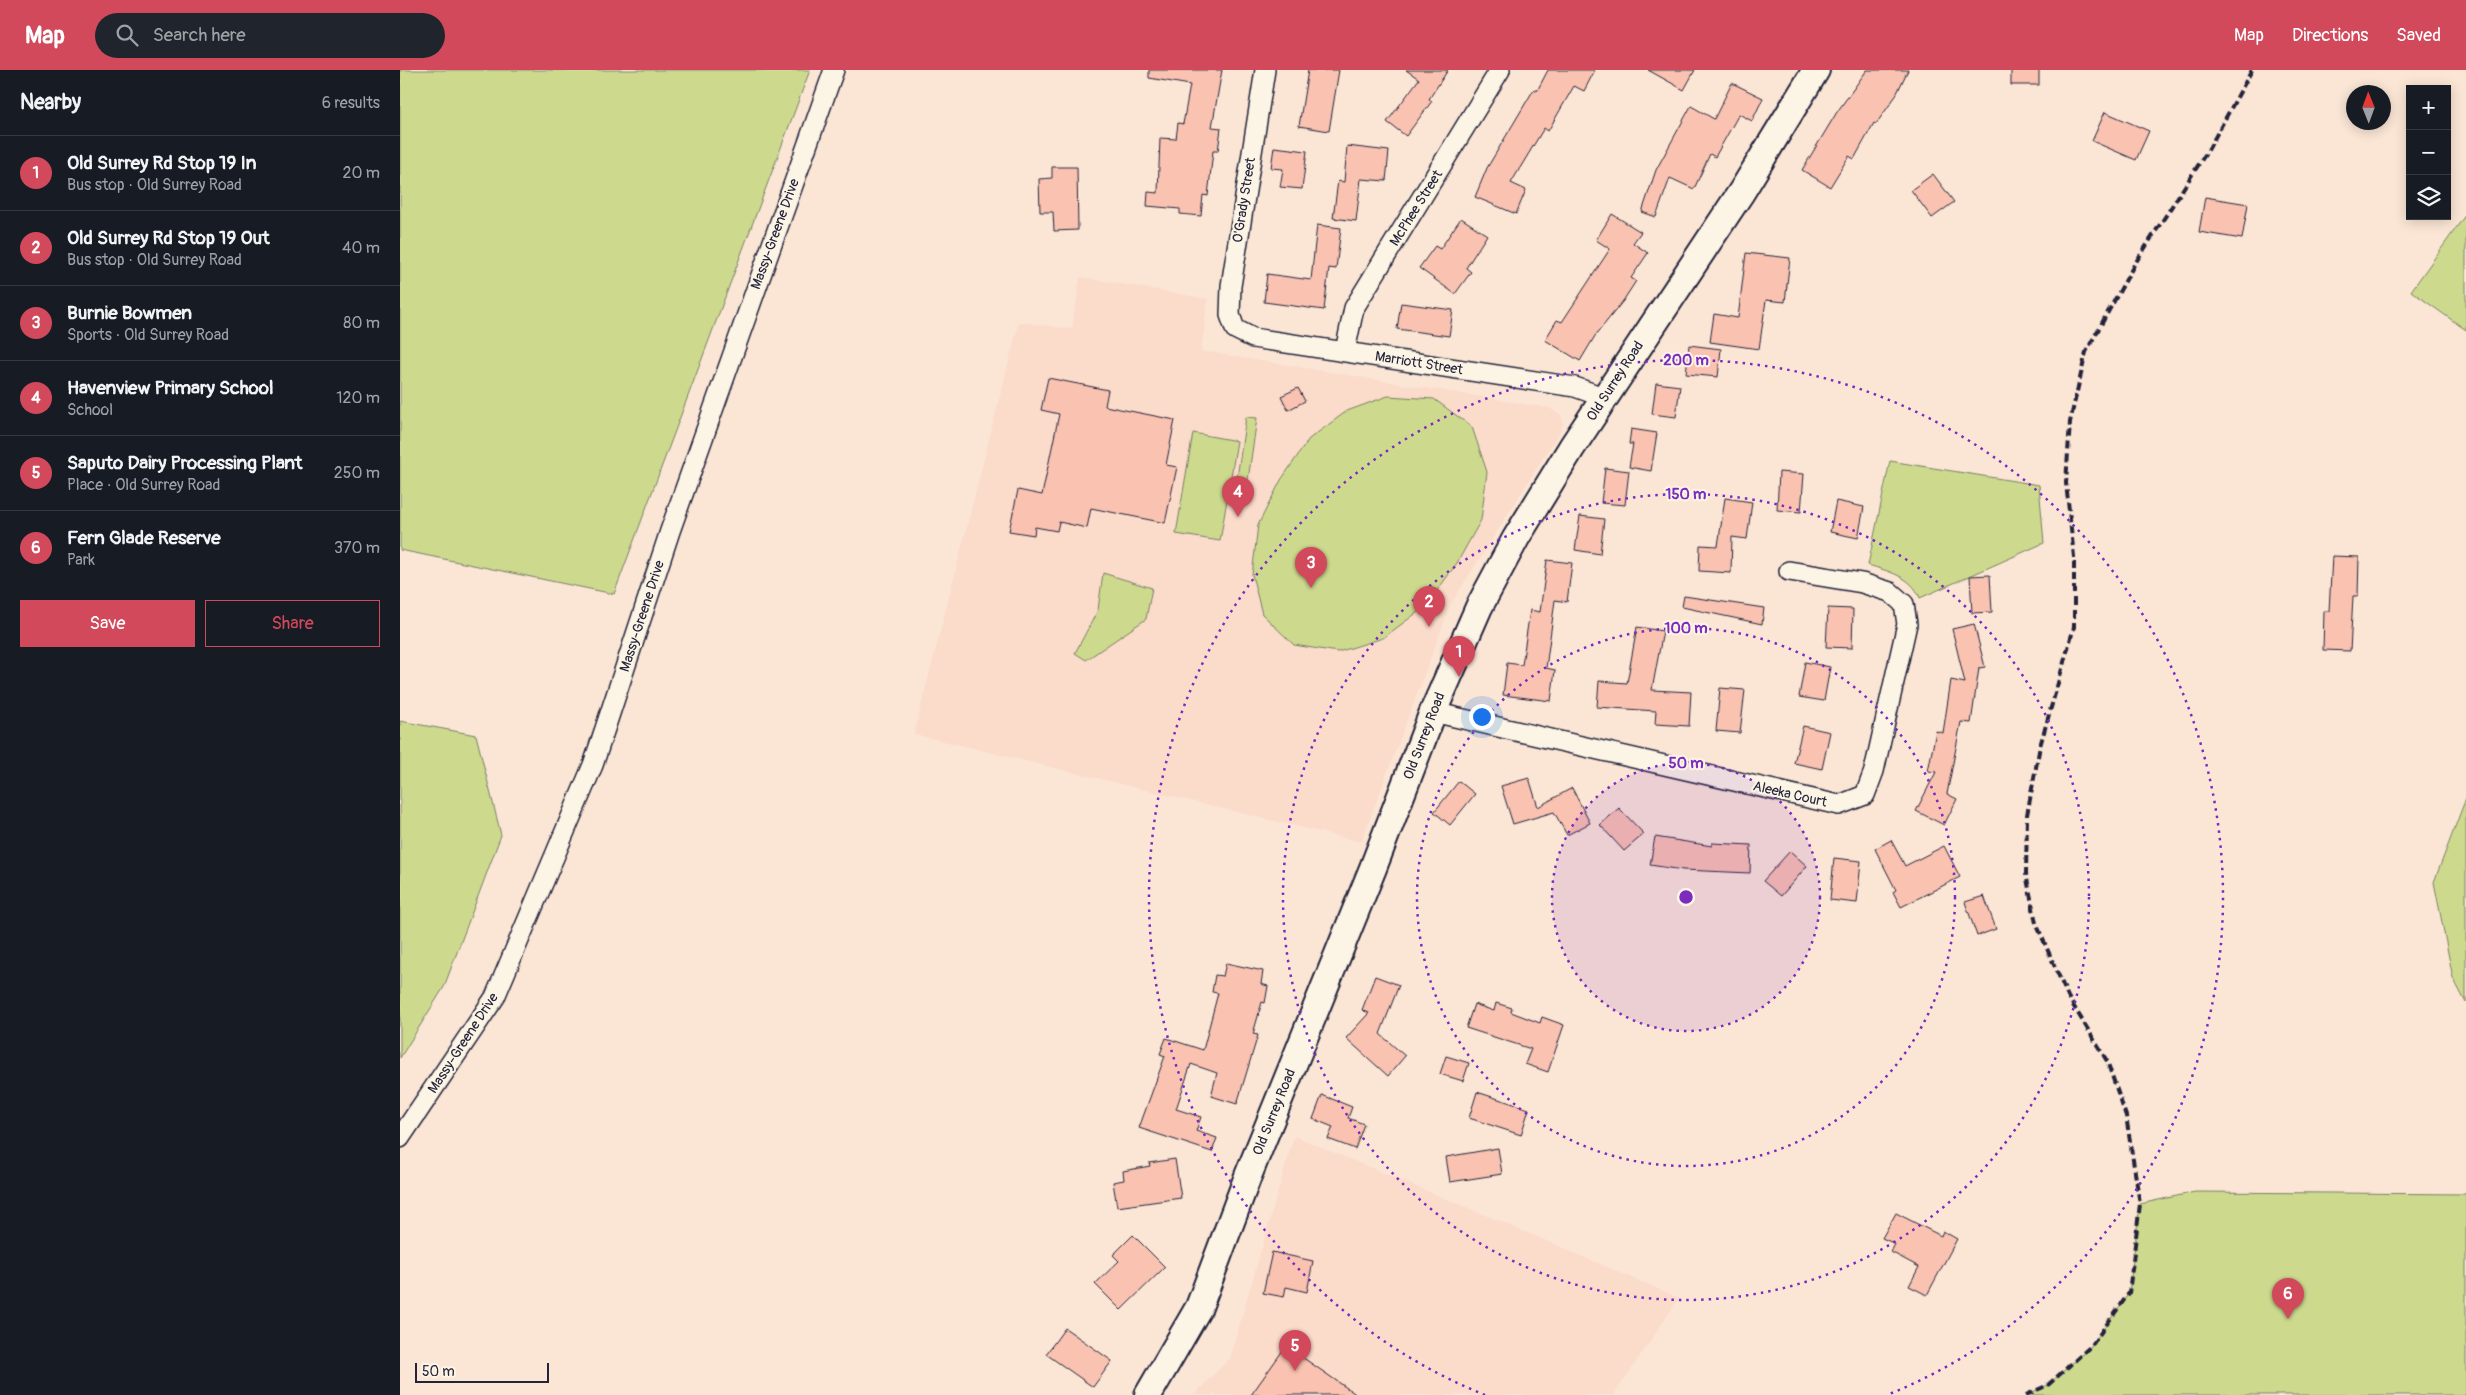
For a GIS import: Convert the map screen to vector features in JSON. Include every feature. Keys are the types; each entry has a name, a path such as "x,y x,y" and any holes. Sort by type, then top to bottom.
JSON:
{"main road":[{"name":"Old Surrey Road","path":"1148,1395 1199,1307 1248,1176 1373,868 1433,712 1476,615 1516,538 1604,398 1742,191 1816,70"}],"street":[{"name":"Massy-Greene Drive","path":"400,1138 494,997 593,765 670,531 834,70"},
{"name":"O'Grady Street","path":"1235,329 1230,315 1231,286 1265,70"},
{"name":"McPhee Street","path":"1346,351 1347,333 1354,308 1500,70"},
{"name":"Marriott Street","path":"1235,329 1253,338 1575,387 1604,398"},
{"name":"Aleeka Court","path":"1433,712 1839,805 1865,795 1874,771 1907,624 1904,604 1890,592 1862,582 1789,571"}],"shaded area":[{"path":"1080,277 1208,299 1201,351 1549,408 1561,415 1563,422 1561,430 1451,604 1361,842 914,734 1019,322 1072,329"},
{"path":"1294,1136 1679,1298 1614,1395 1194,1395 1230,1358"}],"green space":[{"path":"400,70 810,70 614,594 400,550"},
{"path":"2466,214 2466,330 2411,291"},
{"path":"1388,396 1434,399 1472,427 1487,472 1481,520 1457,563 1426,606 1383,638 1338,652 1294,645 1262,614 1252,575 1258,525 1281,480 1309,439 1347,411"},
{"path":"1246,417 1257,418 1247,487 1236,485"},
{"path":"1193,433 1237,441 1220,541 1176,534"},
{"path":"1890,461 2039,485 2044,543 1920,598 1911,584 1905,579 1891,572 1868,565"},
{"path":"1103,573 1152,588 1146,619 1086,660 1075,653 1098,610"},
{"path":"400,721 476,735 501,835 444,987 400,1058"},
{"path":"2466,798 2466,1003 2453,978 2434,882"},
{"path":"2195,1192 2466,1194 2466,1395 2026,1395 2048,1385 2092,1345 2129,1293 2140,1204"}],"building":[{"path":"1149,70 1222,70 1212,127 1221,128 1218,151 1213,151 1208,196 1203,195 1201,216 1180,214 1180,209 1147,206 1148,192 1158,193 1160,138 1176,139 1178,123 1183,124 1190,85 1149,78"},
{"path":"1308,70 1339,70 1329,131 1299,126"},
{"path":"1406,70 1448,70 1429,99 1432,101 1406,136 1387,122 1419,79"},
{"path":"1548,70 1595,70 1584,91 1574,86 1548,131 1544,128 1511,183 1526,190 1516,214 1475,197 1487,168 1534,89 1537,91"},
{"path":"1648,70 1695,70 1684,90"},
{"path":"1867,70 1908,70 1895,97 1876,124 1874,123 1854,159 1849,156 1830,187 1802,170 1837,112"},
{"path":"2011,70 2039,70 2039,85 2011,85"},
{"path":"1732,83 1763,98 1752,121 1739,114 1715,157 1710,154 1694,189 1670,178 1656,217 1642,212 1656,170 1691,106 1714,119"},
{"path":"2105,112 2149,131 2136,160 2092,141"},
{"path":"1347,146 1389,151 1386,181 1361,179 1356,221 1333,218 1338,181 1344,182"},
{"path":"1274,147 1307,151 1302,189 1280,187 1283,169 1271,168"},
{"path":"1052,167 1077,167 1078,230 1054,231 1053,212 1040,212 1039,179 1052,178"},
{"path":"1933,174 1954,202 1932,218 1911,190"},
{"path":"2205,197 2248,204 2242,239 2199,232"},
{"path":"1612,214 1641,232 1633,243 1648,253 1631,278 1636,281 1623,301 1595,336 1580,361 1545,340 1557,320 1562,322 1610,249 1596,240"},
{"path":"1461,218 1487,235 1466,268 1471,272 1455,294 1419,268 1435,246 1440,249"},
{"path":"1317,225 1341,228 1336,269 1329,268 1324,310 1264,302 1267,274 1311,280"},
{"path":"1746,253 1790,258 1785,302 1766,300 1759,349 1710,342 1714,314 1738,318"},
{"path":"1401,303 1453,310 1449,336 1397,329"},
{"path":"1689,345 1721,349 1718,377 1686,374"},
{"path":"1048,378 1108,390 1105,406 1175,420 1166,465 1177,467 1165,523 1091,508 1087,528 1059,522 1057,531 1035,527 1034,535 1009,531 1018,490 1042,495 1059,414 1041,410"},
{"path":"1656,383 1680,386 1676,417 1652,414"},
{"path":"1298,388 1305,401 1288,410 1281,396"},
{"path":"1631,429 1657,433 1651,471 1629,467 1633,444 1629,444"},
{"path":"1605,468 1629,471 1625,505 1601,503"},
{"path":"1779,472 1804,474 1801,512 1777,510"},
{"path":"1725,498 1752,502 1747,539 1732,537 1731,573 1699,571 1700,545 1718,546"},
{"path":"1836,501 1864,507 1858,538 1830,532"},
{"path":"1580,516 1604,519 1600,554 1575,550"},
{"path":"2332,556 2359,557 2358,596 2353,596 2350,651 2323,650 2324,611 2329,611"},
{"path":"1547,560 1572,563 1567,602 1555,600 1546,668 1555,670 1551,701 1503,695 1507,663 1522,665 1530,610 1540,612"},
{"path":"1990,575 1992,612 1972,613 1970,576"},
{"path":"1684,596 1764,608 1762,624 1682,607"},
{"path":"1828,608 1853,609 1852,648 1826,647"},
{"path":"1974,624 1985,667 1979,668 1971,723 1961,722 1947,794 1957,799 1944,825 1916,811 1936,772 1928,771 1936,731 1943,733 1951,680 1965,683 1952,629"},
{"path":"1637,627 1663,631 1652,690 1691,692 1689,726 1655,724 1656,711 1597,707 1599,681 1627,683"},
{"path":"1805,662 1830,667 1824,701 1799,697"},
{"path":"1720,688 1745,690 1740,733 1716,731"},
{"path":"1803,726 1830,732 1822,769 1794,763"},
{"path":"1529,778 1538,807 1572,788 1590,823 1567,835 1554,812 1513,824 1501,786"},
{"path":"1459,781 1475,794 1450,825 1434,812"},
{"path":"1619,808 1644,834 1624,851 1600,825"},
{"path":"1655,837 1712,846 1712,843 1751,845 1750,873 1683,870 1650,865"},
{"path":"1891,840 1905,866 1944,846 1960,877 1901,907 1893,892 1896,890 1875,849"},
{"path":"1790,851 1807,866 1781,896 1763,881"},
{"path":"1834,858 1861,861 1857,903 1830,900"},
{"path":"1984,896 1996,929 1977,936 1965,902"},
{"path":"1226,963 1263,971 1261,984 1268,986 1265,1003 1262,1002 1253,1034 1258,1035 1237,1104 1211,1096 1217,1073 1191,1064 1176,1109 1201,1117 1196,1131 1217,1138 1212,1152 1139,1128 1165,1056 1160,1054 1166,1038 1203,1050 1218,993 1212,992 1215,975 1223,976"},
{"path":"1375,976 1399,985 1380,1034 1405,1056 1388,1076 1346,1038 1369,1013 1362,1010"},
{"path":"1496,1003 1512,1008 1511,1012 1540,1023 1542,1017 1564,1025 1548,1072 1525,1064 1531,1049 1466,1028 1474,1004 1494,1011"},
{"path":"1446,1056 1469,1063 1463,1081 1440,1074"},
{"path":"1477,1092 1529,1109 1521,1135 1469,1118"},
{"path":"1322,1095 1352,1107 1348,1118 1364,1124 1355,1149 1328,1139 1333,1127 1313,1119"},
{"path":"1498,1148 1502,1174 1450,1182 1446,1157"},
{"path":"1175,1159 1181,1198 1117,1207 1113,1182 1124,1180 1123,1171 1150,1166 1149,1163"},
{"path":"1896,1213 1941,1236 1943,1231 1957,1239 1927,1295 1909,1286 1919,1267 1891,1252 1895,1244 1882,1238"},
{"path":"1133,1235 1165,1267 1121,1310 1095,1284 1119,1261 1113,1255"},
{"path":"1272,1252 1313,1261 1307,1292 1286,1287 1284,1297 1263,1293"},
{"path":"1065,1328 1112,1361 1093,1387 1046,1354"},
{"path":"1286,1346 1357,1395 1251,1395"}],"railway":[{"path":"2026,1395 2048,1385 2092,1345 2129,1293 2140,1204 2126,1116 2107,1061 2068,997 2036,923 2026,874 2027,815 2040,746 2074,627 2074,557 2066,483 2070,422 2086,352 2134,265 2208,150 2252,70"}],"place":[{"name":"Havenview Primary School","path":"1238,517"},
{"name":"Burnie Bowmen","path":"1311,588"},
{"name":"Old Surrey Rd Stop 19 Out","path":"1429,627"},
{"name":"Old Surrey Rd Stop 19 In","path":"1459,677"},
{"name":"Fern Glade Reserve","path":"2288,1319"},
{"name":"Saputo Dairy Processing Plant","path":"1295,1371"}]}
